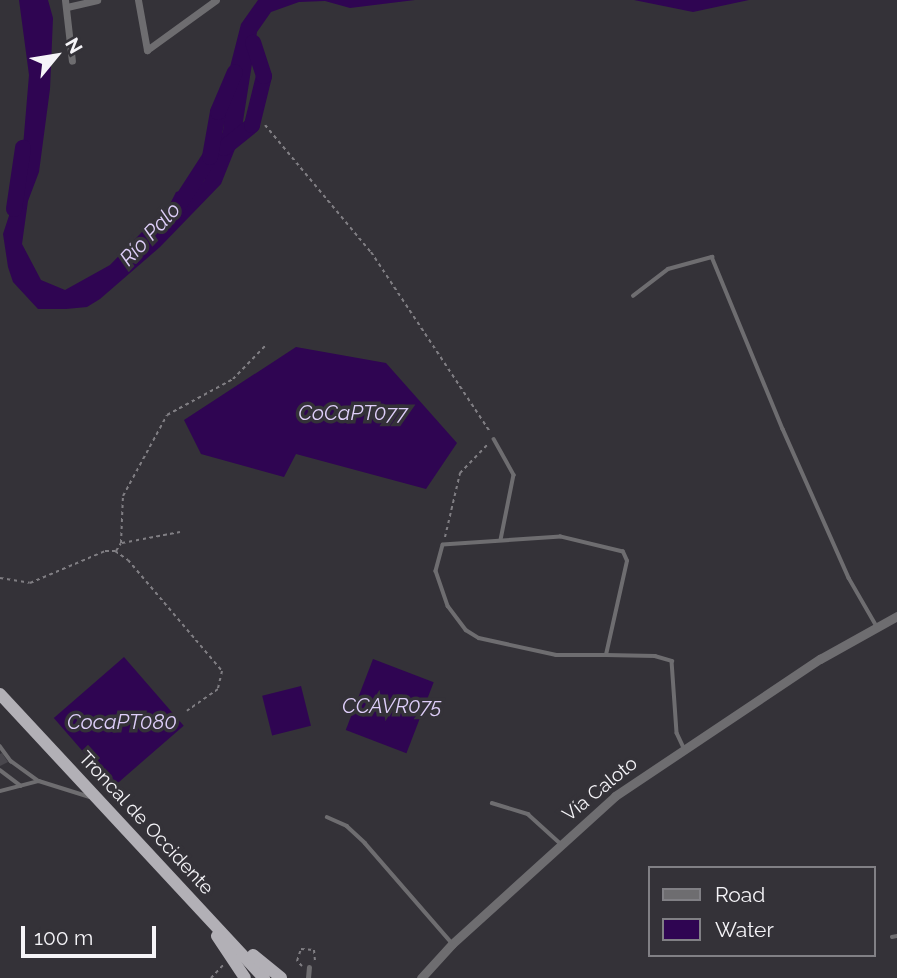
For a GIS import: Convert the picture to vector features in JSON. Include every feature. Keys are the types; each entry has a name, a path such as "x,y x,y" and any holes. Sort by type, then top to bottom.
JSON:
{"highway":[{"name":"Troncal de Occidente","path":"0,694 264,978"},
{"path":"200,909 245,978"},
{"path":"200,909 281,978"}],"street":[{"path":"72,61 66,4 97,0"},
{"path":"138,0 147,50 216,2"},
{"name":"Vía Caloto","path":"411,978 422,976 452,944 615,796 820,659 897,616"},
{"path":"305,967 308,978"}],"lane":[{"path":"633,296 668,269 712,257 810,491 849,578 877,626"},
{"path":"494,439 514,475 500,540"},
{"path":"606,655 627,561 623,552 561,537 443,545 436,571 448,606 466,630 479,638 556,655 655,656 672,661 677,733 684,748"},
{"path":"0,746 11,761 39,781 99,800"},
{"path":"0,770 21,786"},
{"path":"0,791 39,781"},
{"path":"492,803 528,814 561,844"},
{"path":"327,817 347,826 365,844 452,944"}],"path":[{"path":"265,125 371,252 494,439 460,472 443,545"},
{"path":"0,578 30,583 115,551 121,543 123,496 167,415 233,379 265,345"},
{"path":"121,543 180,532"},
{"path":"115,551 128,560 222,671 218,689 187,711"},
{"path":"307,947 317,957 305,967 297,954 307,947"},
{"path":"211,978 231,957"}],"water":[{"path":"19,0 48,0 53,18 50,89 39,172 28,201 22,244 41,280 65,290 110,265 171,202 176,192 180,191 182,199 204,181 223,131 230,67 241,24 258,0 415,0 350,8 325,1 299,2 271,12 257,32 241,134 221,184 160,247 100,299 87,307 38,309 13,282 3,234 20,182 29,75"},
{"path":"634,0 749,0 693,12"},
{"name":"CoCaPT077","path":"296,347 386,363 457,443 426,489 296,454 284,477 201,454 184,420"},
{"name":"CocaPT080","path":"124,657 184,726 114,787 54,718"},
{"name":"CCAVR075","path":"373,659 434,682 406,753 346,730"},
{"path":"301,686 311,726 272,735 262,696"}],"building":[{"path":"2,753 8,762 0,766 0,754"}],"waterway":[{"name":"Río Palo","path":"224,148 252,125 264,76 253,43"},
{"name":"Río Palo","path":"175,211 210,157 218,112 235,72"},
{"name":"Río Palo","path":"14,209 23,148"}]}
